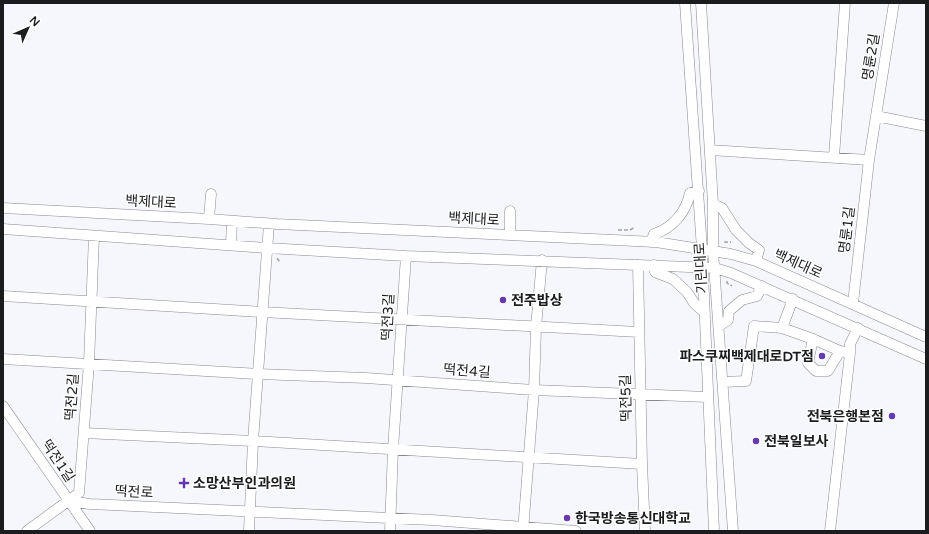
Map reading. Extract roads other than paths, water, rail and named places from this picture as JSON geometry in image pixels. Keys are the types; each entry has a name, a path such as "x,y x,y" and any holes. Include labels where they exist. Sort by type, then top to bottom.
{"street":[{"name":"기린대로","path":"685,3 699,192 714,531"},
{"name":"기린대로","path":"702,3 713,204 713,251 720,326 733,531"},
{"name":"명륜2길","path":"834,157 838,81 845,3"},
{"name":"명륜2길","path":"876,116 894,3"},
{"path":"876,116 926,126"},
{"name":"명륜1길","path":"852,303 869,160 876,116"},
{"path":"710,150 869,160"},
{"path":"651,242 654,234 662,232 682,215 690,193 699,192"},
{"path":"209,219 211,194"},
{"path":"713,204 722,208 736,230 749,243 759,250 756,261"},
{"name":"백제대로","path":"3,208 209,219 269,224 651,242 702,249 756,261 926,337"},
{"path":"510,211 510,235"},
{"path":"231,245 232,221"},
{"path":"249,531 253,441 269,224"},
{"path":"3,229 267,248 406,256 542,260 715,268 731,273 793,299 926,358"},
{"name":"떡전2길","path":"68,501 79,493 89,363 94,236"},
{"name":"떡전3길","path":"390,531 393,449 406,256"},
{"path":"523,529 534,390 536,327 542,260"},
{"name":"떡전5길","path":"638,264 640,395 645,531"},
{"path":"654,265 655,272 673,279 687,292 694,304 705,313"},
{"path":"720,326 728,320 729,311 742,300 757,296 762,286"},
{"path":"3,296 402,320 639,332"},
{"path":"782,328 793,299"},
{"path":"723,382 746,381 754,326 782,328 813,339 840,351 850,353"},
{"path":"830,531 850,344 858,328"},
{"path":"813,339 808,363 816,371 828,371 840,351"},
{"name":"떡전2길","path":"3,359 89,363"},
{"path":"89,363 258,374 398,380"},
{"name":"떡전4길","path":"398,380 534,390 708,397"},
{"name":"떡전1길","path":"3,406 90,531"},
{"name":"떡전2길","path":"84,433 253,441"},
{"path":"253,441 642,464"},
{"path":"27,531 68,501"},
{"name":"떡전로","path":"68,501 90,504 390,519"},
{"path":"390,519 432,520 523,529 576,531"}],"place":[{"name":"전주밥상","path":"503,300"},
{"name":"파스쿠찌백제대로DT점","path":"822,356"},
{"name":"전북은행본점","path":"892,416"},
{"name":"전북일보사","path":"756,441"},
{"name":"소망산부인과의원","path":"184,483"},
{"name":"한국방송통신대학교","path":"567,518"}]}
